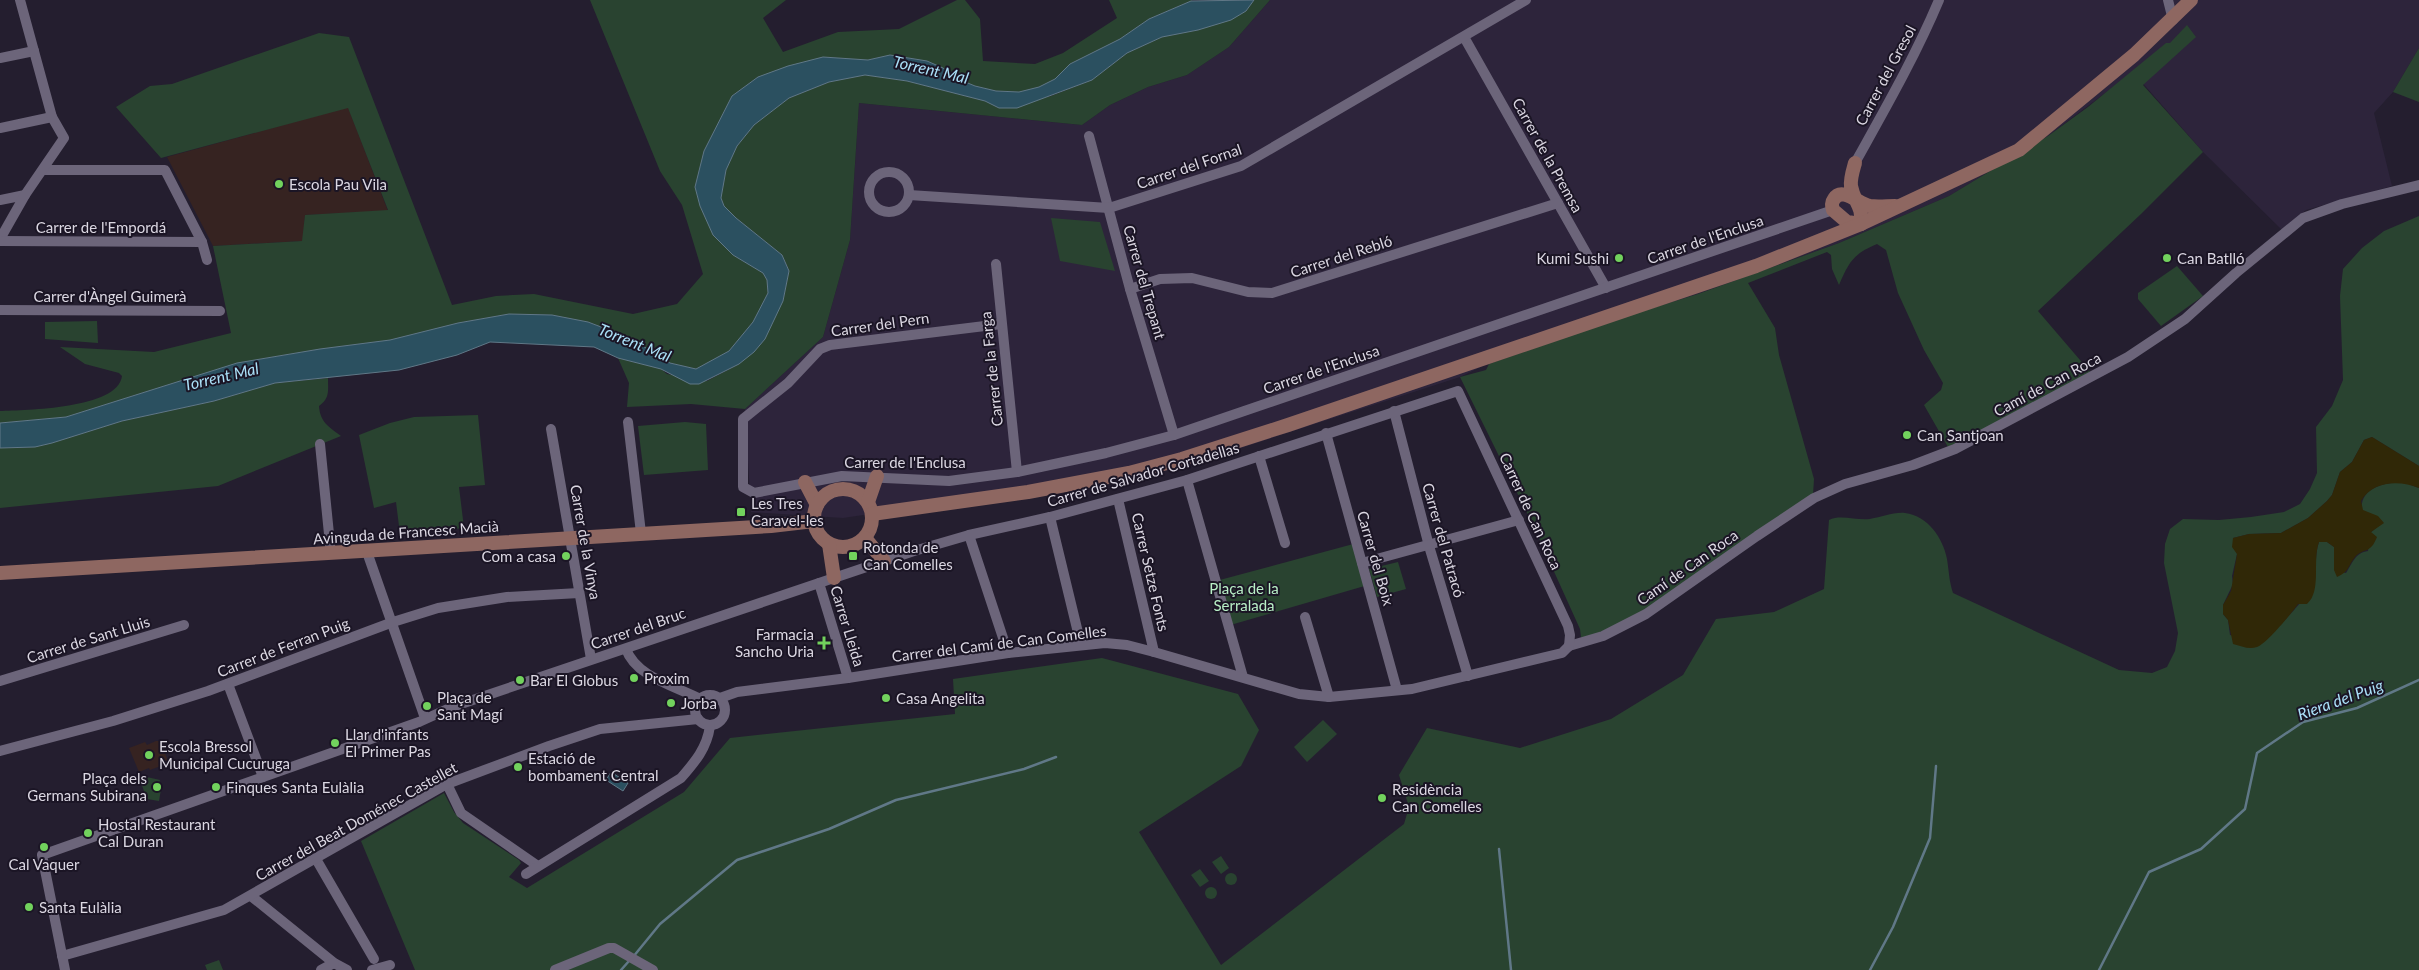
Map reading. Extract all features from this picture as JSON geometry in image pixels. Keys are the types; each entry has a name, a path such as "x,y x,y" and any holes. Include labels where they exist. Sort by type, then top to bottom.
{"street":[{"path":"0,240 64,138 52,117 20,0"},
{"name":"Carrer del Fornal","path":"910,195 1109,208 1241,166 1526,0"},
{"name":"Carrer del Gresol","path":"1855,163 1895,92 1924,35 1938,0"},
{"path":"2168,0 2172,20"},
{"path":"870,508 1028,492 1129,473 1182,459 1326,413 1728,275 1861,224 2019,150 2127,62 2191,0"},
{"name":"Carrer de la Premsa","path":"1464,37 1606,288"},
{"path":"0,58 34,51"},
{"path":"0,128 52,117"},
{"name":"Carrer del Trepant","path":"1089,136 1130,289 1174,435"},
{"path":"1818,240 1832,223 1832,201 1844,176 1855,163"},
{"path":"1855,163 1851,183 1856,200 1862,209 1861,224"},
{"path":"43,170 165,170 202,242 208,260"},
{"path":"885,172 895,172 906,181 910,195 906,204 898,210 884,211 873,203 869,189 876,176 885,172"},
{"name":"Camí de Can Roca","path":"1569,646 1603,636 1646,614 1814,498 1845,484 1913,465 1955,450 2128,357 2185,319 2236,273 2303,218 2342,204 2419,185"},
{"path":"1836,196 1845,194 1869,206 1901,205"},
{"path":"0,200 26,196"},
{"name":"Carrer del Rebló","path":"1130,289 1160,279 1192,278 1248,292 1272,294 1558,203"},
{"path":"1833,210 1847,222 1861,224"},
{"name":"Carrer de l'Enclusa","path":"804,482 842,476 877,476 949,481 1016,472 1106,453 1174,435 1833,210"},
{"name":"Carrer de l'Empordá","path":"0,240 202,242"},
{"name":"Carrer de la Farga","path":"996,264 1016,472"},
{"name":"Carrer d'Àngel Guimerà","path":"0,310 220,312"},
{"name":"Carrer del Pern","path":"804,482 754,493 743,488 743,419 788,383 820,349 830,345 1002,324"},
{"name":"Carrer de Can Roca","path":"1458,391 1568,626 1570,635 1569,646"},
{"name":"Carrer de Salvador Cortadellas","path":"834,578 969,535 1050,517 1187,480 1458,391"},
{"name":"Carrer del Patracó","path":"1394,411 1429,546 1468,676"},
{"path":"628,422 641,533"},
{"name":"Carrer de la Vinya","path":"551,429 591,660"},
{"name":"Carrer del Boix","path":"1326,433 1398,690"},
{"path":"320,444 331,554"},
{"path":"1259,456 1285,543"},
{"path":"870,508 854,490 837,489 829,492 817,505 814,521 822,538 829,544 844,548 852,546 864,538 872,523 870,508 877,476"},
{"path":"1187,480 1243,677"},
{"path":"804,482 817,505"},
{"name":"Carrer Setze Fonts","path":"1118,499 1154,652"},
{"path":"1050,517 1081,645"},
{"path":"1362,563 1519,520"},
{"name":"Avinguda de Francesc Macià","path":"0,573 367,552 570,537 771,526 814,521"},
{"path":"969,535 1008,654"},
{"path":"864,538 884,561"},
{"path":"829,544 834,578"},
{"path":"65,970 42,855 425,718 367,552"},
{"name":"Carrer del Bruc","path":"425,718 452,707 834,578"},
{"name":"Carrer Lleida","path":"819,583 848,678"},
{"name":"Carrer de Ferran Puig","path":"0,751 113,721 228,684 393,622 438,608 508,597 579,592"},
{"path":"1305,618 1329,697"},
{"name":"Carrer de Sant Lluis","path":"0,681 184,625"},
{"name":"Carrer del Camí de Can Comelles","path":"720,698 737,692 848,678 1008,654 1081,645 1116,643 1154,652 1299,694 1329,697 1398,690 1468,676 1562,653 1569,646"},
{"path":"626,649 629,658 639,669 700,699"},
{"path":"228,684 263,777"},
{"path":"710,695 720,698 725,706 725,716 719,723 710,726 703,724 698,719 695,709 700,699 710,695"},
{"name":"Carrer del Beat Doménec Castellet","path":"62,956 224,910 448,784 549,746 600,729 698,719"},
{"path":"526,874 681,778 698,758 708,740 710,726"},
{"path":"448,784 461,812 538,866"},
{"path":"316,859 374,959"},
{"path":"251,896 334,963 347,970"},
{"path":"555,970 609,948 626,954 653,970"},
{"path":"321,970 334,963"},
{"path":"372,970 390,965"}],"shaded area":[{"path":"1270,0 2419,0 2419,48 2393,92 2374,113 2392,186 2306,210 2282,230 2203,152 2133,72 2048,136 1949,196 1839,243 1698,294 1489,363 1460,377 1179,468 843,518 751,512 745,409 823,337 850,240 859,103 1082,125 1110,105 1148,87 1187,75 1229,47"},
{"name":"Escola Pau Vila","path":"348,107 388,211 305,215 303,241 213,246 167,157"},
{"name":"Escola Bressol Municipal Cucuruga","path":"160,741 169,763 139,772 129,748 145,742 147,745"}],"green space":[{"path":"590,0 786,0 763,18 783,52 838,32 899,29 957,0 965,0 980,19 983,61 1035,64 1063,53 1117,18 1109,0 1193,0 1149,19 1120,39 1070,64 1055,79 1039,87 1019,92 996,91 975,86 958,79 943,68 927,61 890,55 868,60 823,57 758,77 732,96 704,151 695,187 713,235 733,255 763,273 767,280 768,293 753,322 729,351 696,369 670,363 630,338 588,322 552,315 509,314 458,323 390,340 320,349 237,363 66,417 0,423 0,411 69,406 105,395 117,387 122,376 119,373 85,364 60,347 154,352 231,333 213,246 302,241 305,215 388,210 348,108 161,158 116,107 150,86 172,84 319,33 349,37 452,305 496,296 534,294 633,314 677,304 703,274 682,205 660,171"},
{"path":"1254,0 1270,0 1229,47 1187,75 1148,87 1110,105 1082,125 859,103 850,240 823,337 745,409 691,404 627,407 629,383 618,358 661,369 667,374 707,381 739,364 783,301 789,270 782,255 736,218 724,206 721,198 726,170 737,146 754,125 789,98 829,82 865,75 907,81 985,101 999,108 1051,96 1092,80 1127,53 1162,37 1198,30 1246,11"},
{"path":"2187,25 2196,37 2143,85 2203,152 2141,214 2038,311 2092,374 1948,447 1924,405 1941,390 1943,383 1924,350 1898,293 1886,250 1877,244 1862,251 1849,265 1839,285 1832,269 1831,255 1827,252 1748,283 1775,328 1779,355 1814,479 1813,495 1642,613 1586,639 1581,637 1580,629 1537,534 1541,531 1537,523 1533,525 1460,377 1486,370 1489,364 1617,319 1698,294 1839,243 1949,196 2048,136 2088,107 2166,43 2170,43"},
{"path":"2419,48 2419,102 2393,92"},
{"path":"2419,216 2419,466 2372,437 2364,440 2352,462 2340,472 2332,495 2308,518 2281,533 2249,534 2233,538 2237,554 2232,576 2233,584 2223,605 2223,614 2228,620 2230,635 2264,641 2276,630 2313,586 2319,542 2327,542 2334,547 2334,570 2346,573 2357,556 2368,551 2370,533 2383,522 2362,510 2362,502 2369,491 2389,483 2406,483 2419,488 2419,970 415,970 361,841 444,793 454,812 463,823 519,860 521,863 509,877 527,888 684,792 730,738 955,714 953,679 1102,658 1238,694 1259,730 1241,766 1139,832 1221,965 1404,824 1409,807 1399,775 1427,728 1520,748 1611,719 1683,675 1716,619 1774,612 1824,589 1829,520 1834,518 1870,519 1905,513 1921,518 1933,529 1942,543 1953,593 2119,670 2152,673 2167,667 2175,651 2178,633 2164,563 2165,544 2170,529 2183,519 2219,520 2251,517 2284,512 2300,504 2310,489 2317,473 2316,427 2332,406 2343,380 2340,296 2343,269 2362,248 2384,231"},
{"path":"1051,218 1100,222 1115,271 1060,261"},
{"path":"2177,266 2203,296 2161,326 2138,299 2138,293"},
{"path":"97,321 98,343 45,339 45,322"},
{"path":"328,378 328,394 319,406 320,412 326,424 341,436 218,486 0,508 0,448 35,447 122,421 214,401 275,383"},
{"path":"478,415 485,485 459,487 464,528 400,534 396,502 374,508 359,435 390,423 414,417"},
{"path":"685,422 706,424 708,470 644,475 638,426"},
{"name":"Plaça de la Serralada","path":"1357,543 1368,585 1227,626 1216,581"},
{"path":"1398,562 1406,589 1377,597 1369,569"},
{"path":"1323,720 1337,734 1307,762 1294,747"},
{"path":"138,775 160,780 158,788 161,789 159,801 147,799"},
{"path":"1221,856 1229,868 1221,874 1212,862"},
{"path":"1200,869 1209,881 1200,887 1191,875"},
{"path":"1229,873 1233,873 1237,879 1233,885 1229,885 1225,881 1225,877"},
{"path":"1211,887 1217,893 1211,899 1205,893"},
{"path":"219,960 223,970 207,970 205,965"}],"sand":[{"path":"2372,437 2419,466 2419,488 2395,483 2379,486 2366,494 2361,501 2363,510 2378,516 2384,523 2371,532 2377,537 2372,546 2358,554 2346,571 2337,577 2334,570 2334,547 2327,542 2319,542 2316,558 2316,584 2312,598 2307,604 2298,604 2285,621 2261,645 2248,648 2233,644 2228,620 2223,614 2223,605 2231,591 2237,554 2232,547 2233,538 2249,534 2281,533 2308,518 2332,495 2340,472 2352,462 2364,440"}],"water":[{"name":"Torrent Mal","path":"1254,0 1246,11 1231,20 1198,30 1162,37 1127,53 1092,80 1017,108 999,108 985,101 907,81 865,75 829,82 789,98 754,125 737,146 726,170 721,198 724,206 736,218 782,255 789,271 783,301 765,339 754,352 739,364 699,384 690,384 661,369 618,358 594,347 490,342 457,355 399,370 275,383 214,401 122,421 52,443 35,447 0,448 0,423 66,417 237,363 320,349 390,340 458,323 509,314 552,315 588,322 630,338 670,363 696,369 729,351 753,322 768,293 767,280 763,273 733,255 713,235 700,206 695,187 704,151 732,96 758,77 788,66 823,57 868,60 890,55 927,61 943,68 958,79 975,86 996,91 1019,92 1039,87 1055,79 1070,64 1120,39 1149,19 1191,1"},
{"path":"611,772 628,783 623,791 606,780"}],"waterway":[{"name":"Riera del Puig","path":"2099,970 2149,872 2201,849 2245,809 2257,753 2303,722 2357,708 2419,680"},
{"path":"633,957 660,924 737,860 829,829 896,800 1024,769 1056,757"},
{"path":"1870,970 1893,927 1930,838 1936,766"},
{"path":"1499,849 1511,970"},
{"path":"621,970 629,961"}],"place":[{"name":"Escola Pau Vila","path":"279,184"},
{"name":"Kumi Sushi","path":"1619,258"},
{"name":"Can Batlló","path":"2167,258"},
{"name":"Can Santjoan","path":"1907,435"},
{"name":"Les Tres Caravel-les","path":"741,512"},
{"name":"Com a casa","path":"566,556"},
{"name":"Rotonda de Can Comelles","path":"853,556"},
{"name":"Farmacia Sancho Uria","path":"824,643"},
{"name":"Proxim","path":"634,678"},
{"name":"Bar El Globus","path":"520,680"},
{"name":"Casa Angelita","path":"886,698"},
{"name":"Jorba","path":"671,703"},
{"name":"Plaça de Sant Magí","path":"427,706"},
{"name":"Llar d'infants El Primer Pas","path":"335,743"},
{"name":"Escola Bressol Municipal Cucuruga","path":"149,755"},
{"name":"Estació de bombament Central","path":"518,767"},
{"name":"Plaça dels Germans Subirana","path":"157,787"},
{"name":"Finques Santa Eulàlia","path":"216,787"},
{"name":"Residència Can Comelles","path":"1382,798"},
{"name":"Hostal Restaurant Cal Duran","path":"88,833"},
{"name":"Cal Vaquer","path":"44,847"},
{"name":"Santa Eulàlia","path":"29,907"}]}
